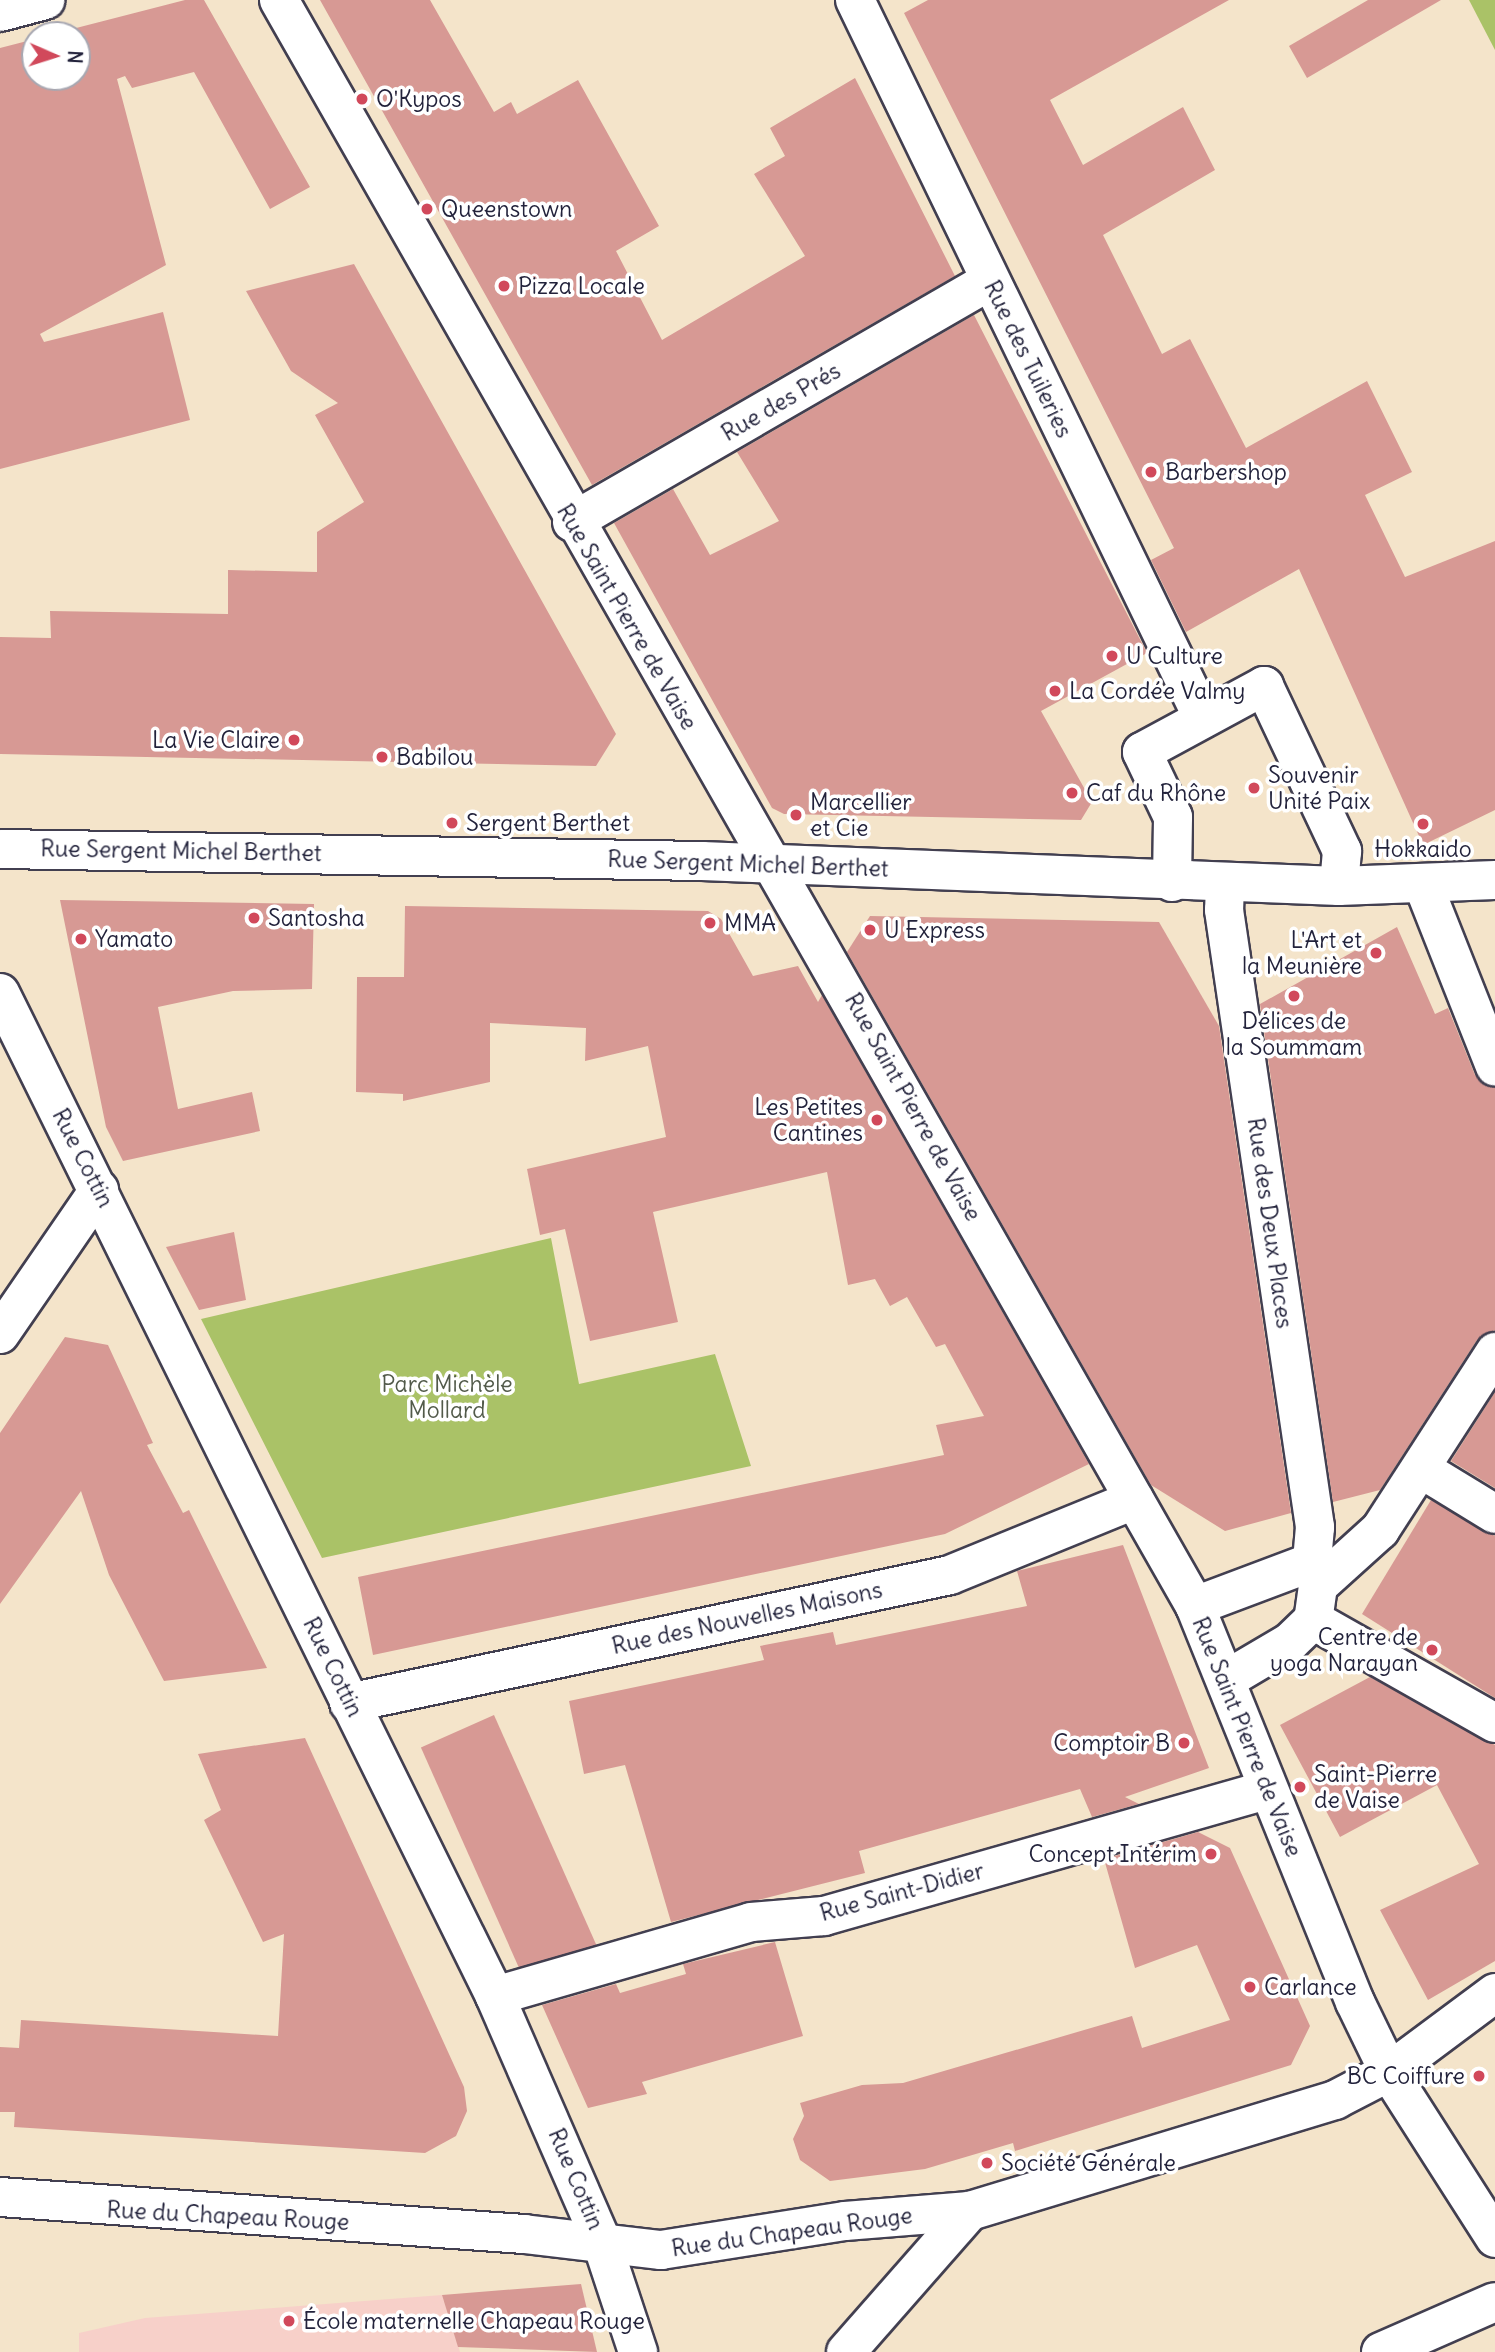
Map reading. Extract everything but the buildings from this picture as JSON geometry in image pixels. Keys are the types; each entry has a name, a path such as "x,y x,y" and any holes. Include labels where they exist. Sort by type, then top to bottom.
{"street":[{"path":"0,12 45,0"},
{"name":"Rue Saint Pierre de Vaise","path":"279,0 572,522 772,863 1195,1606 1229,1678 1267,1790 1390,2072 1495,2238"},
{"name":"Rue des Tuileries","path":"855,0 1203,718"},
{"name":"Rue des Prés","path":"572,522 990,281"},
{"path":"1172,883 1173,817 1142,752 1264,686 1342,850 1339,886"},
{"name":"Rue Sergent Michel Berthet","path":"0,849 772,863 1172,883 1424,887 1495,880"},
{"name":"Rue des Deux Places","path":"1225,884 1225,920 1315,1527 1314,1589"},
{"path":"1424,887 1495,1066"},
{"name":"Rue Cottin","path":"0,993 495,1996 601,2240 638,2352"},
{"path":"0,1334 99,1190"},
{"path":"1229,1678 1290,1642 1314,1589 1380,1530 1423,1470 1495,1352"},
{"path":"1423,1470 1495,1514"},
{"name":"Rue des Nouvelles Maisons","path":"349,1703 950,1575 1134,1500"},
{"path":"1195,1606 1314,1589 1495,1723"},
{"name":"Rue Saint-Didier","path":"495,1996 751,1922 824,1916 1267,1790"},
{"name":"Rue du Chapeau Rouge","path":"0,2197 601,2240 661,2250 845,2221 970,2211 1335,2099 1390,2072 1495,1993"},
{"path":"846,2352 970,2211"},
{"path":"1381,2352 1495,2302"}],"shaded area":[{"name":"École maternelle Chapeau Rouge","path":"442,2295 460,2352 79,2352 79,2333 145,2318"}],"green space":[{"path":"1469,0 1495,0 1495,50"},
{"name":"Parc Michèle Mollard","path":"551,1238 579,1384 715,1354 751,1466 322,1558 201,1319"}],"place":[{"name":"O'Kypos","path":"362,99"},
{"name":"Queenstown","path":"427,209"},
{"name":"Pizza Locale","path":"504,286"},
{"name":"Barbershop","path":"1151,472"},
{"name":"U Culture","path":"1112,656"},
{"name":"La Cordée Valmy","path":"1055,691"},
{"name":"La Vie Claire","path":"294,740"},
{"name":"Babilou","path":"382,757"},
{"name":"Souvenir Unité Paix","path":"1254,788"},
{"name":"Caf du Rhône","path":"1072,793"},
{"name":"Marcellier et Cie","path":"796,815"},
{"name":"Sergent Berthet","path":"452,823"},
{"name":"Hokkaido","path":"1423,824"},
{"name":"Santosha","path":"254,918"},
{"name":"MMA","path":"710,923"},
{"name":"U Express","path":"870,930"},
{"name":"Yamato","path":"81,939"},
{"name":"L'Art et la Meunière","path":"1376,953"},
{"name":"Délices de la Soummam","path":"1294,996"},
{"name":"Les Petites Cantines","path":"877,1120"},
{"name":"Centre de yoga Narayan","path":"1432,1650"},
{"name":"Comptoir B","path":"1184,1743"},
{"name":"Saint-Pierre de Vaise","path":"1300,1787"},
{"name":"Concept Intérim","path":"1211,1854"},
{"name":"Carlance","path":"1250,1987"},
{"name":"BC Coiffure","path":"1479,2076"},
{"name":"Société Générale","path":"987,2163"},
{"name":"École maternelle Chapeau Rouge","path":"289,2321"}]}
